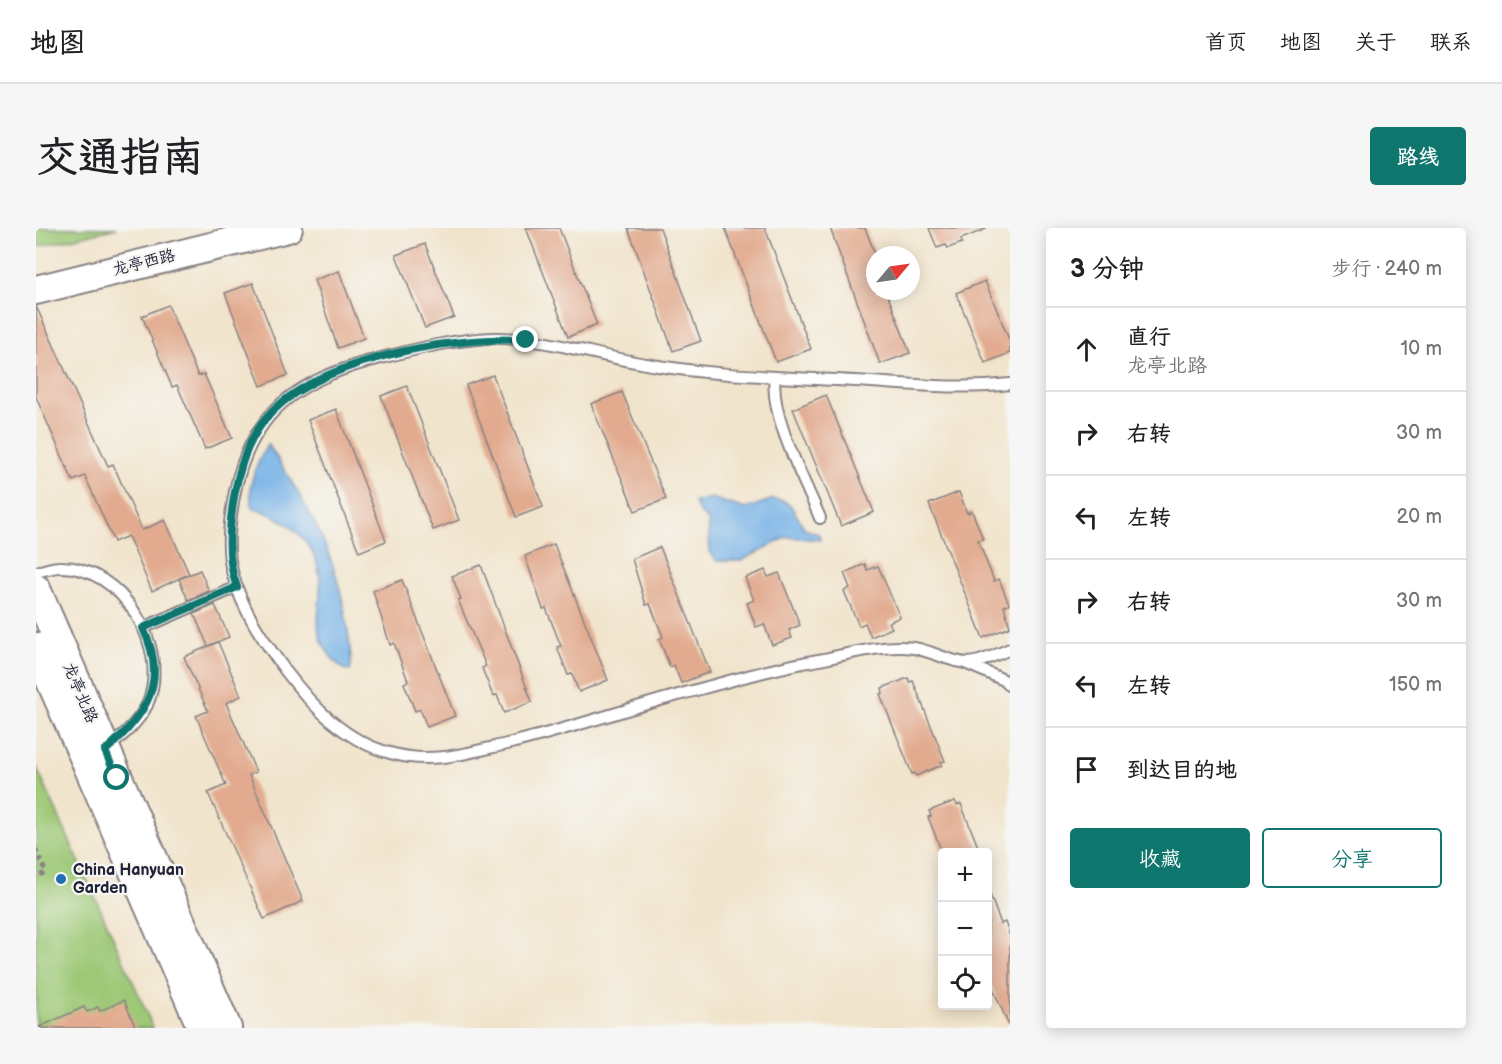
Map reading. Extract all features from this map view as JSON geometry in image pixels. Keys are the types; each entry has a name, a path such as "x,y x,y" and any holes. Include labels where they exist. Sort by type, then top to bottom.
{"main road":[{"name":"龙亭西路","path":"36,290 288,228"},
{"name":"龙亭北路","path":"36,589 227,1028"},
{"name":"龙亭北路","path":"36,647 202,1028"}],"lane":[{"path":"1010,384 958,387 775,376 648,365 526,340 492,338 409,352 338,370 305,387 279,405 264,421 249,444 238,475 229,538 232,572 256,628 310,703 356,739 390,753 425,759 452,758 571,729 682,694 820,659 891,648 912,648 964,663 1010,686"},
{"path":"775,376 773,389 777,414 820,518"},
{"path":"36,572 59,567 91,575 123,598 143,628 154,664 154,679 147,705 132,727 105,751"},
{"path":"143,628 237,587"},
{"path":"964,663 981,661 1010,649"}],"path":[{"path":"36,849 46,872 36,877"}],"green space":[{"path":"36,228 117,228 36,247"},
{"name":"China Hanyuan Garden","path":"36,766 138,993 153,1028 36,1028"}],"water":[{"path":"268,444 298,492 331,559 345,611 351,656 350,671 342,668 336,662 321,640 318,624 319,572 309,546 291,527 253,508 251,483 256,467"},
{"path":"711,498 746,509 773,499 784,501 791,506 805,529 819,534 820,540 787,537 741,561 717,561 710,552 708,520 699,512 694,502"}],"building":[{"path":"526,228 559,228 597,325 568,337"},
{"path":"628,228 660,228 701,341 673,351"},
{"path":"725,228 765,228 811,349 776,362"},
{"path":"830,228 865,228 872,246 866,246 866,300 889,300 910,353 880,364"},
{"path":"929,228 986,229 961,239 962,243 948,248 946,245 937,248"},
{"path":"425,244 454,317 425,328 396,255"},
{"path":"339,271 364,338 338,348 314,280"},
{"path":"985,281 1010,342 1010,353 985,363 956,293"},
{"path":"253,283 288,375 261,386 225,293"},
{"path":"168,305 198,376 204,374 232,438 205,449 177,385 172,387 142,316"},
{"path":"36,306 108,466 113,464 142,530 165,520 189,574 152,591 128,536 114,542 85,476 73,481 36,397"},
{"path":"493,375 543,507 516,517 466,385"},
{"path":"407,386 459,520 433,530 381,396"},
{"path":"622,392 666,499 635,511 591,404"},
{"path":"826,395 874,512 841,526 793,409"},
{"path":"336,409 386,541 359,552 308,420"},
{"path":"959,492 967,513 972,511 983,539 978,540 994,581 999,579 1009,604 1004,606 1010,627 983,638 929,504"},
{"path":"554,544 608,680 579,692 572,674 568,675 557,647 561,646 546,608 543,609 525,556"},
{"path":"660,547 710,672 681,683 674,665 670,667 659,639 663,637 650,604 646,605 632,559"},
{"path":"865,564 867,570 878,566 900,617 889,622 892,628 871,637 865,623 859,626 844,591 850,588 844,573"},
{"path":"481,565 532,702 504,713 497,695 493,696 482,668 486,666 458,600 461,599 452,576"},
{"path":"200,570 209,591 188,600 179,579"},
{"path":"765,570 768,577 779,573 800,625 789,630 792,638 772,645 764,624 756,627 747,603 754,600 745,578"},
{"path":"402,580 455,716 427,727 420,709 415,711 404,683 408,681 394,643 390,645 373,591"},
{"path":"215,605 229,637 208,646 194,614"},
{"path":"218,642 241,696 226,703 256,772 249,775 303,901 264,919 208,793 226,785 196,716 208,711 184,657"},
{"path":"908,678 910,682 913,681 945,761 941,762 942,765 916,776 915,773 912,774 880,694 883,693 882,688"},
{"path":"955,801 957,805 961,804 978,848 940,848 928,817 931,816 929,811"},
{"path":"992,900 1001,924 1005,922 1010,936 1010,1028 992,987"},
{"path":"124,1000 136,1028 37,1028 84,1007 87,1012 98,1007 100,1011"}],"place":[{"name":"China Hanyuan Garden","path":"61,879"}],"route":[{"path":"117,778 105,751 132,727 147,705 154,679 154,664 143,628 237,587 232,572 229,538 232,510 238,475 249,444 264,421 279,405 305,387 338,370 387,356 453,343 492,338 526,340"}]}
